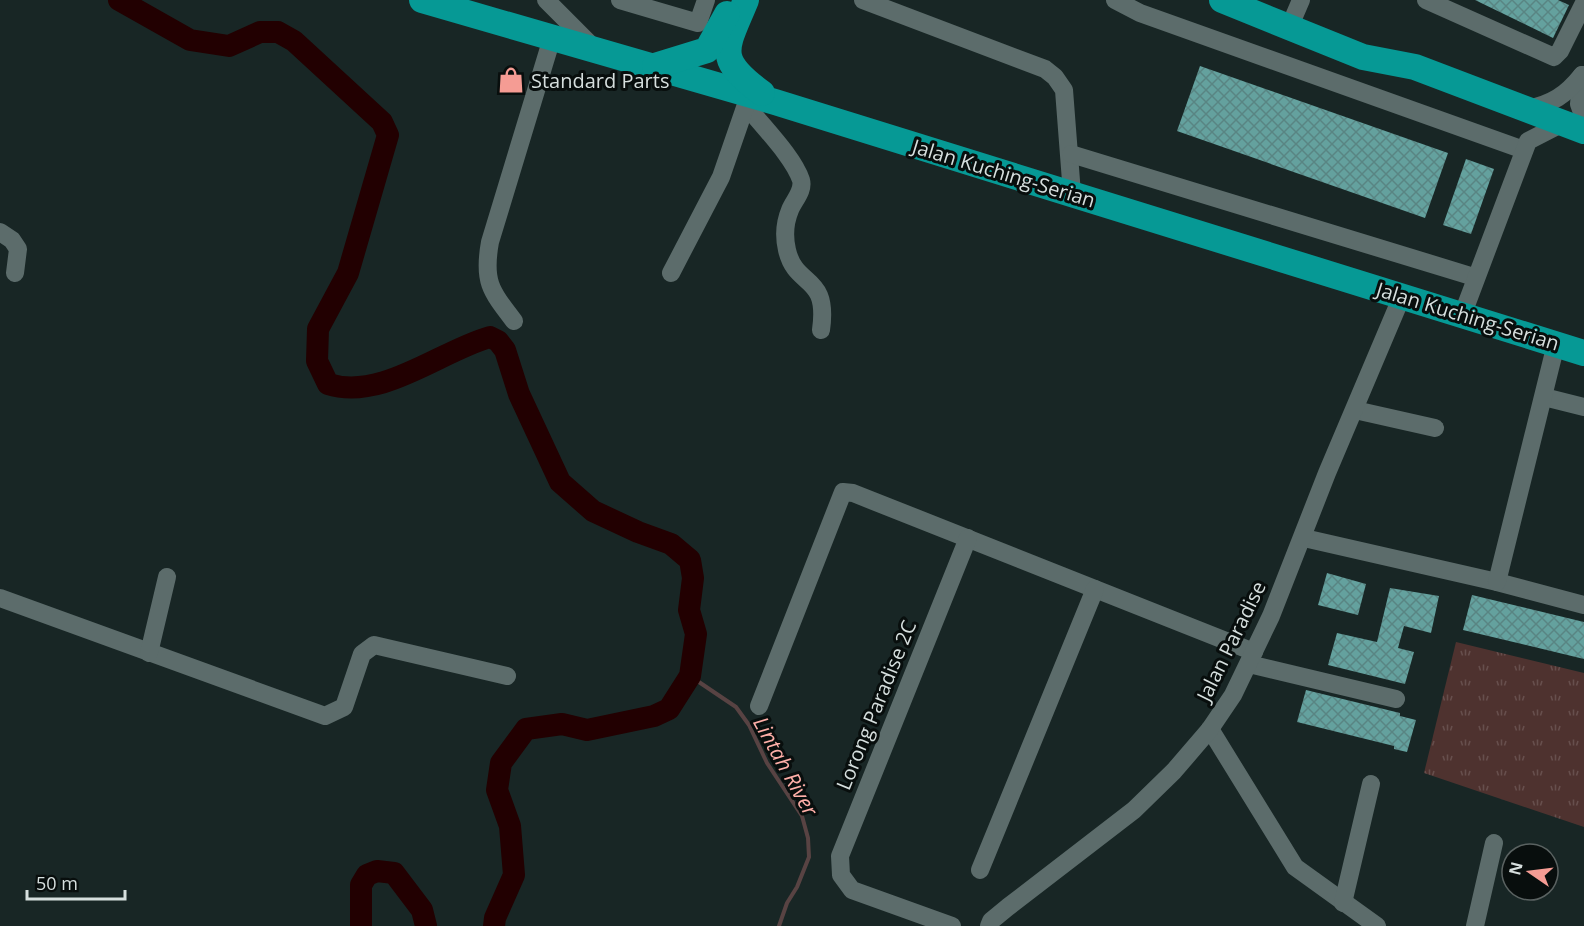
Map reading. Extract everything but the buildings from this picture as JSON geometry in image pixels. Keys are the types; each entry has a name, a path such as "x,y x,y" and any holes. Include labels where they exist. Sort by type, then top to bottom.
{"highway":[{"name":"Jalan Kuching-Serian","path":"422,0 655,66 747,100 775,102 1584,352"},
{"path":"655,66 707,50 709,26 732,0"},
{"path":"746,0 730,39 730,64 739,76 775,102"},
{"path":"1222,0 1363,57 1415,67 1526,109 1577,124"}],"street":[{"path":"546,0 597,51"},
{"path":"620,0 709,26 706,0"},
{"path":"863,0 1045,69 1055,77 1064,90 1071,154 1072,194"},
{"path":"1115,0 1140,14 1524,150"},
{"path":"1289,28 1301,0"},
{"path":"1426,0 1554,57 1560,51 1584,1"},
{"path":"514,321 491,292 485,268 490,242 552,38"},
{"path":"1526,109 1551,104 1570,90 1583,73"},
{"path":"1462,316 1474,277 1524,150 1531,137 1577,124 1583,73"},
{"path":"671,273 721,177 747,100"},
{"path":"747,100 801,180 801,188 786,224 786,250 795,267 820,293 824,310 821,330"},
{"path":"1071,154 1474,277"},
{"path":"0,232 12,240 18,249 15,273"},
{"name":"Jalan Paradise","path":"989,926 991,921 1008,907 1134,810 1210,729 1233,694 1252,658 1304,538 1327,472 1356,410 1402,296"},
{"path":"1497,582 1556,344"},
{"path":"1544,397 1584,407"},
{"path":"1356,410 1436,428"},
{"path":"759,706 843,492 853,493 1095,589 1252,658 1396,699"},
{"name":"Lorong Paradise 2C","path":"952,926 852,890 841,875 840,856 968,538"},
{"path":"1304,538 1497,582 1584,605"},
{"path":"148,653 166,577"},
{"path":"980,870 1095,589"},
{"path":"0,598 325,716 344,707 362,654 374,645 507,676"},
{"path":"1210,729 1295,867 1377,926"},
{"path":"1343,903 1371,784"},
{"path":"1474,926 1494,843"}],"green space":[{"path":"1456,642 1584,673 1584,827 1424,773"}],"waterway":[{"path":"119,0 190,40 229,46 260,32 278,32 294,41 382,122 388,135 348,273 318,329 317,361 328,384 348,387 369,386 390,380 490,337 498,341 505,350 519,394 560,482 593,511 638,532 671,544 690,560 693,578 689,610 696,634 690,676 669,709 654,716 587,730 562,724 526,729 501,763 497,790 510,826 514,875 495,918 494,926"},
{"name":"Lintah River","path":"690,676 736,707 749,725 767,763 802,816 808,838 809,857 797,887 787,903 779,926"},
{"path":"361,926 361,885 367,875 377,871 394,873 422,910 426,926"}],"place":[{"name":"Standard Parts","path":"511,80"}]}
